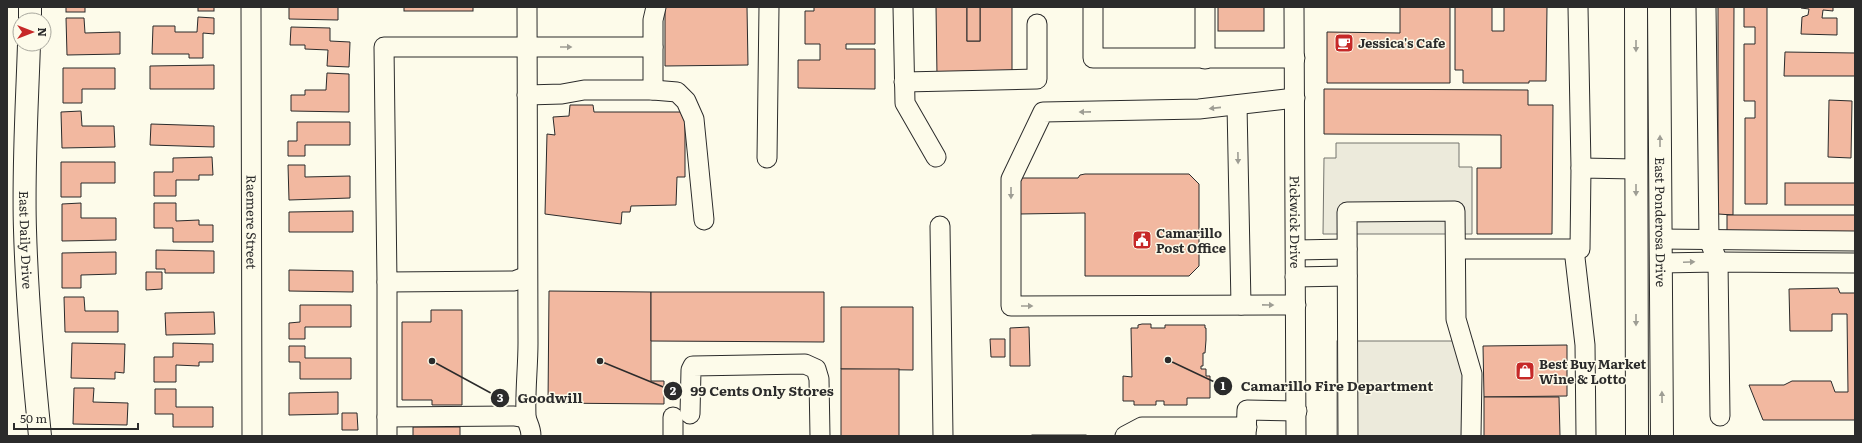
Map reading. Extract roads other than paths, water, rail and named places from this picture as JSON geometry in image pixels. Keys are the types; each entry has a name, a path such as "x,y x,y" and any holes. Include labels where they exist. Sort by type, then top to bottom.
{"main road":[{"name":"East Ponderosa Drive","path":"1636,7 1636,436"},
{"name":"East Ponderosa Drive","path":"1660,7 1662,436"},
{"name":"East Daily Drive","path":"29,52 24,177 25,229 29,310 40,436"}],"street":[{"name":"Raemere Street","path":"251,7 252,436"},
{"path":"527,7 528,343 526,418 530,424 531,436"},
{"path":"653,90 653,20 656,7"},
{"path":"767,158 769,7"},
{"path":"903,7 905,103 936,156"},
{"path":"1093,7 1093,58 1295,58"},
{"path":"1205,7 1205,59"},
{"name":"Pickwick Drive","path":"1294,7 1296,436"},
{"path":"1456,249 1580,249 1581,168 1578,7"},
{"path":"1706,7 1709,240 1718,262 1720,416"},
{"path":"904,82 1036,79 1037,24"},
{"path":"387,436 388,282 384,47 653,47"},
{"path":"527,94 562,94 584,90 653,90 677,92 686,101 694,118 704,220"},
{"path":"1295,98 1198,109 1043,112 1011,179 1011,306 1296,306"},
{"path":"1237,105 1241,305"},
{"path":"1581,168 1636,169"},
{"path":"1348,436 1347,212 1455,211 1456,318 1472,374 1472,436"},
{"path":"940,226 943,436"},
{"path":"1660,239 1855,241"},
{"path":"1296,250 1347,249"},
{"path":"1574,249 1585,345 1586,436"},
{"path":"1660,263 1855,263"},
{"path":"388,282 514,281 527,276"},
{"path":"1296,277 1347,276"},
{"path":"673,436 681,416 690,370 693,366 805,364 816,369 819,376 820,436"},
{"path":"1126,436 1142,428 1247,431 1247,410 1297,411"},
{"path":"387,417 514,416 526,418"}],"place":[{"name":"Jessica's Cafe","path":"1344,43"},
{"name":"Camarillo Post Office","path":"1142,240"},
{"name":"Camarillo Fire Department","path":"1168,360"},
{"name":"Goodwill","path":"432,361"},
{"name":"99 Cents Only Stores","path":"600,361"},
{"name":"Best Buy Market Wine & Lotto","path":"1525,371"}]}
